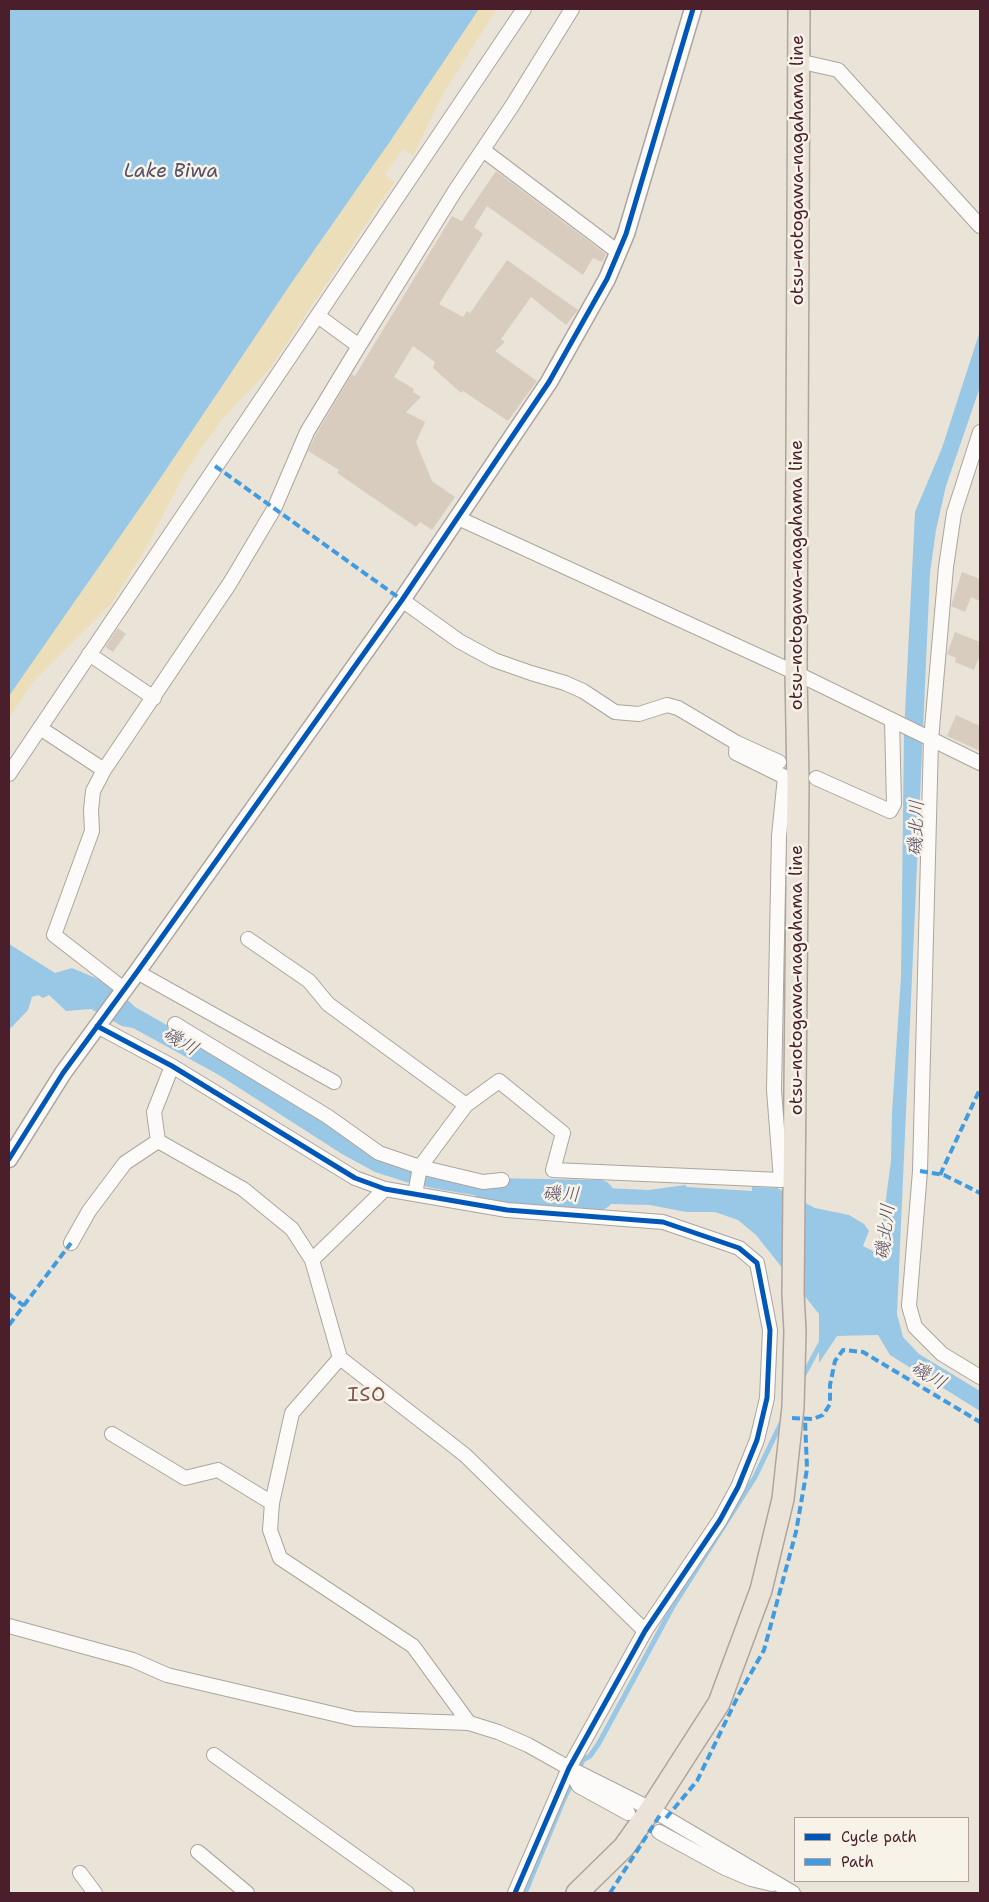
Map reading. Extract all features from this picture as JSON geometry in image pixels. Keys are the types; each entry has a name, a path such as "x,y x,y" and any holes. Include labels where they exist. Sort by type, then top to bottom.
{"main road":[{"name":"otsu-notogawa-nagahama line","path":"578,1893 624,1847 652,1810 719,1703 761,1590 783,1499 793,1407 795,1331 793,1294 800,779 796,673 798,9"}],"street":[{"path":"9,774 524,9"},
{"path":"122,994 54,935 92,831 93,791 104,770 230,583 269,518 307,432 359,346 572,9"},
{"path":"9,1159 63,1073 122,994 402,600 550,382 586,318 626,234 693,9"},
{"path":"798,61 838,70 980,226"},
{"path":"483,150 618,252"},
{"path":"318,316 359,346"},
{"path":"980,432 954,513 946,567 927,738 920,1170 909,1306 915,1327 942,1354 980,1377"},
{"path":"458,518 796,673 980,763"},
{"path":"402,600 459,641 494,660 565,683 583,691 615,712 639,714 667,705 678,708 737,743 779,762"},
{"path":"89,654 154,698"},
{"path":"737,743 736,753 800,779 890,811 894,804 894,722"},
{"path":"40,728 104,770"},
{"path":"415,1191 419,1170 466,1105 499,1081 563,1133 553,1170 781,1180 774,1090 779,836 800,779"},
{"path":"248,939 309,981 328,1004 466,1105"},
{"path":"137,972 334,1082"},
{"path":"175,1024 327,1116 380,1152 419,1170 483,1182 502,1180"},
{"path":"97,1026 172,1066 355,1178 385,1189 415,1191 506,1210 663,1222 739,1248 757,1263 770,1330 767,1398 757,1440 738,1487 720,1520 645,1631 569,1768 515,1893"},
{"path":"158,1140 154,1112 172,1066"},
{"path":"71,1243 89,1211 125,1163 158,1140"},
{"path":"158,1140 243,1189 292,1229 312,1260 340,1358 465,1456 645,1631"},
{"path":"312,1260 385,1189"},
{"path":"770,1330 795,1331"},
{"path":"340,1358 292,1413 272,1503 270,1530 280,1558 413,1646 469,1723"},
{"path":"112,1434 185,1478 218,1470 272,1503"},
{"path":"9,1626 133,1660 167,1675 355,1719 469,1723 528,1744 569,1768 652,1810 788,1889"},
{"path":"214,1755 407,1893"},
{"path":"569,1768 578,1786 628,1813"},
{"path":"659,1832 725,1868 751,1879 788,1889"},
{"path":"198,1852 247,1893"},
{"path":"80,1873 95,1893"}],"sand":[{"path":"479,9 497,9 444,92 413,156 403,149 385,175 394,182 268,371 222,419 187,469 147,546 111,604 33,682 9,718 9,696 153,489"}],"water":[{"name":"Lake Biwa","path":"9,9 479,9 153,489 9,696"},
{"name":"磯北川","path":"980,331 980,387 946,486 936,530 930,573 897,1314 903,1337 919,1354 980,1391 980,1411 890,1355 878,1335 837,1336 819,1363 819,1314 756,1235 738,1220 715,1212 686,1212 650,1205 575,1203 575,1199 559,1198 560,1186 649,1190 685,1185 687,1187 752,1191 752,1187 777,1188 815,1208 849,1215 864,1224 869,1231 863,1246 875,1252 882,1228 891,1161 892,1112 901,977 904,733 915,512 942,448"},
{"path":"9,944 55,973 72,968 112,985 135,1007 209,1049 372,1154 491,1185 531,1186 530,1199 491,1198 437,1189 375,1172 342,1154 219,1075 133,1028 122,1026 91,1009 66,1011 49,995 43,998 38,995 32,997 28,1010 9,1030"}],"building":[{"path":"496,171 606,254 602,262 593,258 583,275 487,206 474,227 483,234 439,304 463,317 467,311 470,313 507,260 578,310 566,325 531,297 501,339 505,342 495,351 537,381 508,421 463,391 461,393 433,368 435,362 413,346 394,377 414,389 413,392 421,397 406,412 425,422 416,442 432,481 455,497 432,530 420,522 416,527 337,473 339,470 308,451 352,374 355,376 452,216 462,221"},
{"path":"962,572 980,579 980,601 971,597 965,612 951,606"},
{"path":"118,628 126,634 113,652 105,647"},
{"path":"955,632 980,642 980,655 974,670 955,662 956,658 947,654"},
{"path":"956,715 980,726 980,751 947,736"}],"waterway":[{"name":"磯川","path":"490,1193 599,1195"},
{"path":"801,1380 822,1341"},
{"path":"578,1771 583,1760 590,1756 599,1743 672,1608 755,1477 784,1417"},
{"path":"525,1893 573,1781"}],"marked path":[{"path":"215,466 402,600"},
{"path":"940,1175 980,1089"},
{"path":"920,1171 944,1175 980,1193"},
{"path":"9,1325 71,1243"},
{"path":"9,1294 24,1306"},
{"path":"792,1418 813,1419 823,1415 830,1404 830,1385 835,1361 843,1350 863,1352 980,1422"},
{"path":"666,1818 697,1781 738,1696 764,1650 796,1532 807,1469 805,1419"},
{"path":"610,1893 660,1815"}],"cycle path":[{"path":"9,1159 63,1073 402,600 549,382 607,279 626,234 693,9"},
{"path":"97,1026 172,1066 355,1178 385,1189 507,1210 663,1222 739,1248 757,1263 770,1330 767,1398 757,1440 738,1487 720,1520 645,1631 569,1768 515,1893"}],"district":[{"name":"ISO","path":"367,1396"}]}
